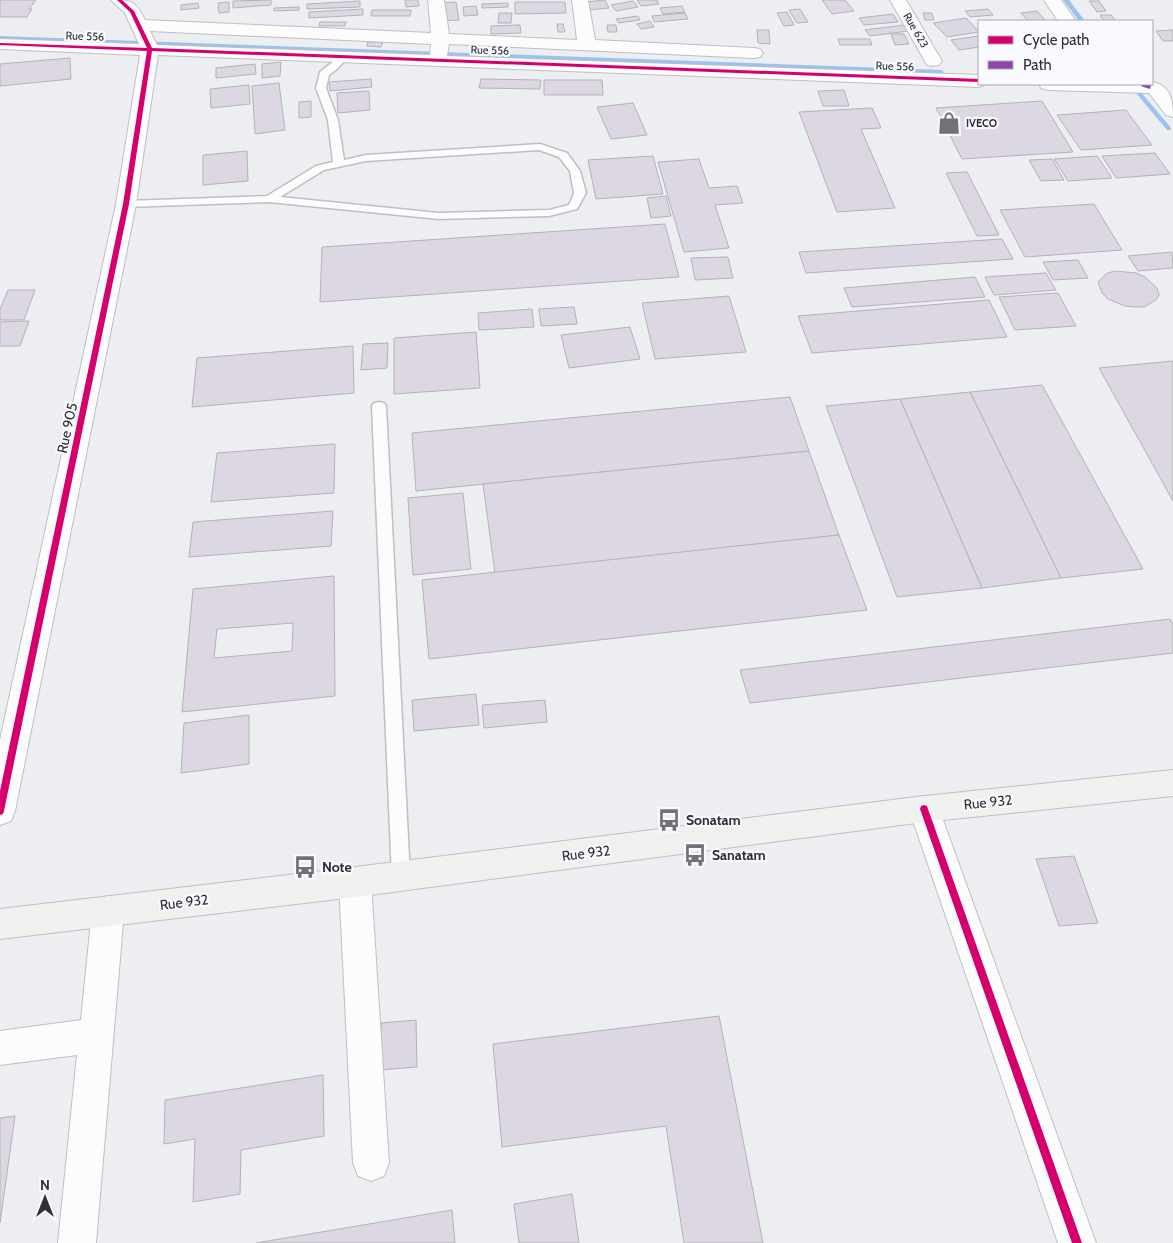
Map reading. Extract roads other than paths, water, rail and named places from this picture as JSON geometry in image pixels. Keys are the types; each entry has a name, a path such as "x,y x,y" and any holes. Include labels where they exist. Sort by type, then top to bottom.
{"main road":[{"name":"Rue 932","path":"0,924 401,877 924,809 1173,783"}],"street":[{"path":"119,0 132,11 145,39 439,51 587,45 775,54"},
{"path":"436,0 439,51"},
{"path":"580,0 587,45"},
{"name":"Rue 623","path":"898,0 948,61 971,81"},
{"path":"1052,0 1066,20"},
{"name":"Rue 556","path":"0,44 145,39 344,56 439,51 971,81"},
{"name":"Rue 905","path":"0,811 126,204 145,39"},
{"path":"914,60 948,61"},
{"path":"1074,85 1154,88 1173,111"},
{"path":"924,809 1077,1243"},
{"path":"355,882 371,1163"},
{"path":"77,1243 108,911"},
{"path":"0,1048 96,1035"}],"lane":[{"path":"339,164 333,120 321,88 324,74 344,56"},
{"path":"126,204 269,199 439,216 549,213 573,206 580,193 575,171 563,155 540,148 366,158 320,168 269,199"},
{"path":"378,406 401,877"}],"waterway":[{"path":"1066,0 1081,20"},
{"path":"0,38 941,72"},
{"path":"1138,92 1169,129"}],"place":[{"name":"IVECO","path":"949,123"},
{"name":"Sonatam","path":"669,820"},
{"name":"Sanatam","path":"695,855"},
{"name":"Note","path":"305,867"}]}
